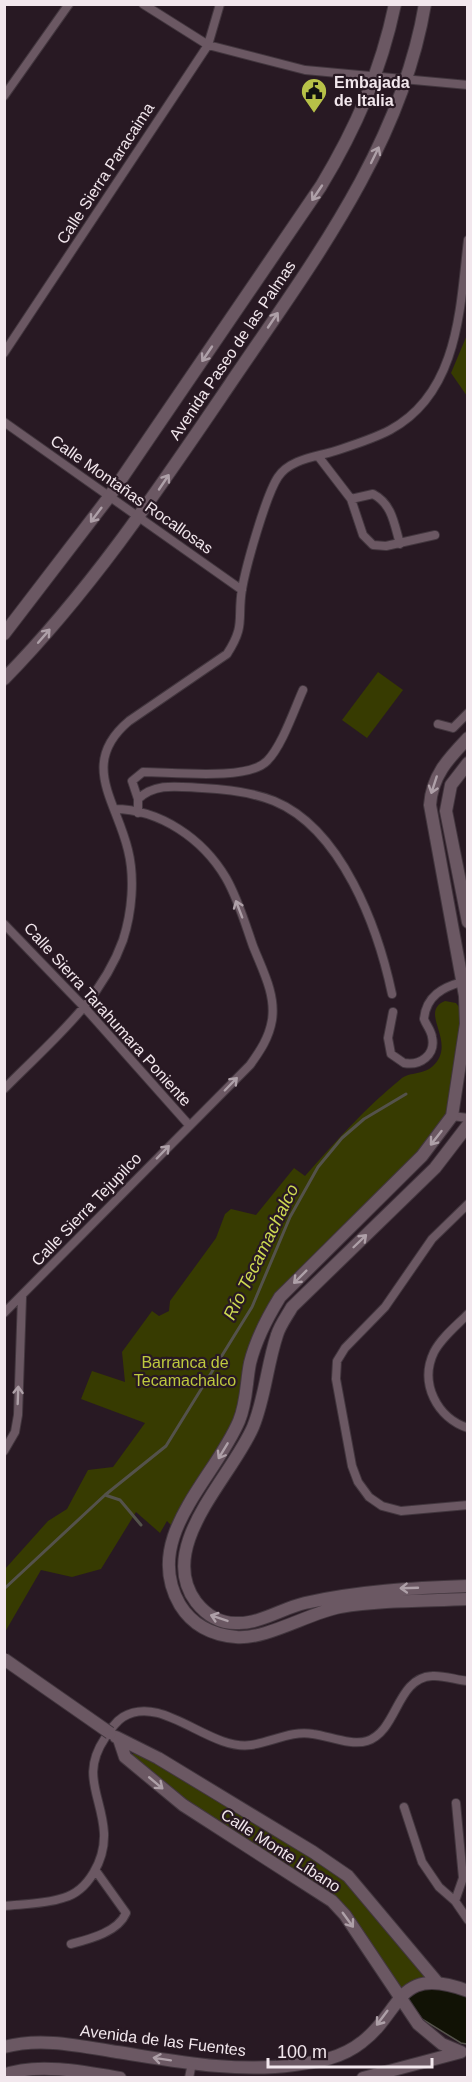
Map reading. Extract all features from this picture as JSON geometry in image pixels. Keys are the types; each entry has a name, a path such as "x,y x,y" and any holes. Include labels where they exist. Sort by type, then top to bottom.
{"main road":[{"name":"Avenida Paseo de las Palmas","path":"4,634 109,497 321,186 352,133 375,78 395,4"},
{"name":"Avenida Paseo de las Palmas","path":"4,679 82,592 139,518 328,238 376,155 406,79 420,33 425,4"},
{"path":"468,738 439,770 430,796 431,813 462,982 465,1024 452,1116 422,1156 280,1297 263,1325 250,1363 246,1401 238,1422 176,1528 168,1550 168,1572 174,1594 185,1613 212,1634 239,1638 258,1635 306,1616 340,1607 398,1601 468,1599"},
{"path":"468,763 451,785 446,811 459,887 468,922"},
{"path":"445,890 459,887"},
{"path":"468,1125 435,1168 292,1307 278,1332 255,1420 240,1453 193,1527 185,1548 183,1572 191,1594 210,1615 217,1620 240,1623 302,1604 337,1597 395,1588 468,1586"},
{"path":"250,1363 268,1367"},
{"path":"255,1620 258,1635"},
{"name":"Calle Monte Líbano","path":"4,1659 115,1736 158,1758 313,1851 348,1876 437,1982"},
{"name":"Calle Monte Líbano","path":"115,1736 125,1757 183,1805 332,1901 345,1916 399,1997 427,2034 441,2044 464,2051"},
{"path":"437,1982 468,1991"},
{"name":"Avenida de las Fuentes","path":"4,2047 19,2043 56,2043 192,2063 274,2067 339,2056 362,2042 399,1997 415,1988 437,1982"},
{"path":"363,2078 464,2051"},
{"path":"4,2075 80,2070 120,2078"}],"street":[{"path":"4,96 69,4"},
{"path":"143,4 208,45 305,70 468,85"},
{"name":"Calle Sierra Paracaima","path":"4,353 208,45 220,4"},
{"path":"4,1089 85,1008 109,971 128,919 131,869 102,770 106,747 115,733 129,721 226,654 237,637 242,620 242,590 270,492 279,475 290,465 392,429 427,398 443,373 454,343 468,240"},
{"name":"Calle Montañas Rocallosas","path":"4,422 242,590"},
{"path":"318,456 351,499 363,535 373,544 399,544 435,535"},
{"path":"351,499 373,494 382,499 392,513 399,544"},
{"path":"138,813 138,799 132,781 143,772 243,772 262,765 271,756 303,690"},
{"path":"438,724 453,728 468,713"},
{"path":"138,799 147,790 160,787 226,789 276,802 300,817 323,837 363,903 380,947 392,994"},
{"name":"Calle Sierra Tejupilco","path":"4,1313 231,1084 261,1050 268,1035 272,1004 269,987 225,878 202,847 187,834 152,815 114,809"},
{"name":"Calle Sierra Tarahumara Poniente","path":"4,924 85,1008 189,1125"},
{"path":"393,1012 388,1038 391,1054 404,1063 419,1062 428,1055 432,1046 432,1035 424,1018 429,1004 440,990 462,982"},
{"path":"452,1116 468,1118"},
{"path":"468,1204 432,1239 385,1306 345,1348 337,1361 336,1379 352,1466 358,1482 369,1497 382,1506 401,1511 468,1504"},
{"path":"4,1451 15,1432 18,1415 22,1297"},
{"path":"468,1314 438,1345 430,1361 429,1378 432,1395 441,1410 454,1422 468,1428"},
{"path":"4,1897 7,1906 64,1898 81,1888 96,1871 104,1833 95,1797 93,1761 113,1726 123,1717 139,1712 160,1713 225,1744 246,1746 266,1743 293,1733 366,1741 380,1733 408,1689 418,1680 430,1676 468,1681"},
{"path":"455,1901 463,1878 456,1803"},
{"path":"404,1807 422,1862 439,1887 455,1901 468,1920"},
{"path":"71,1944 99,1937 124,1918 126,1913 96,1871"},
{"path":"189,2078 192,2063"}],"green space":[{"path":"467,335 467,396 451,373"},
{"path":"378,672 403,690 367,738 342,720"},
{"name":"Barranca de Tecamachalco","path":"445,1001 456,1003 462,1011 449,1115 419,1153 277,1295 235,1420 172,1526 167,1521 160,1533 136,1512 101,1569 72,1577 41,1570 5,1632 5,1569 48,1521 67,1509 88,1470 113,1467 145,1423 81,1399 92,1371 125,1382 122,1352 152,1311 159,1316 169,1311 170,1301 216,1238 225,1214 231,1209 256,1215 294,1168 305,1176 351,1125 389,1089 405,1076 426,1070 434,1065 440,1056 442,1046 435,1012 438,1006"},
{"path":"140,1752 347,1880 435,1980 401,1992 347,1915 184,1804 132,1754"}],"shaded area":[{"path":"439,1982 467,1995 467,2044 461,2043 422,2019 404,1995"}],"waterway":[{"name":"Río Tecamachalco","path":"4,1589 105,1495 166,1446 252,1307 290,1217 318,1167 342,1138 364,1119 406,1094"},
{"path":"105,1495 120,1500 141,1525"}],"place":[{"name":"Embajada de Italia","path":"314,114"}]}
